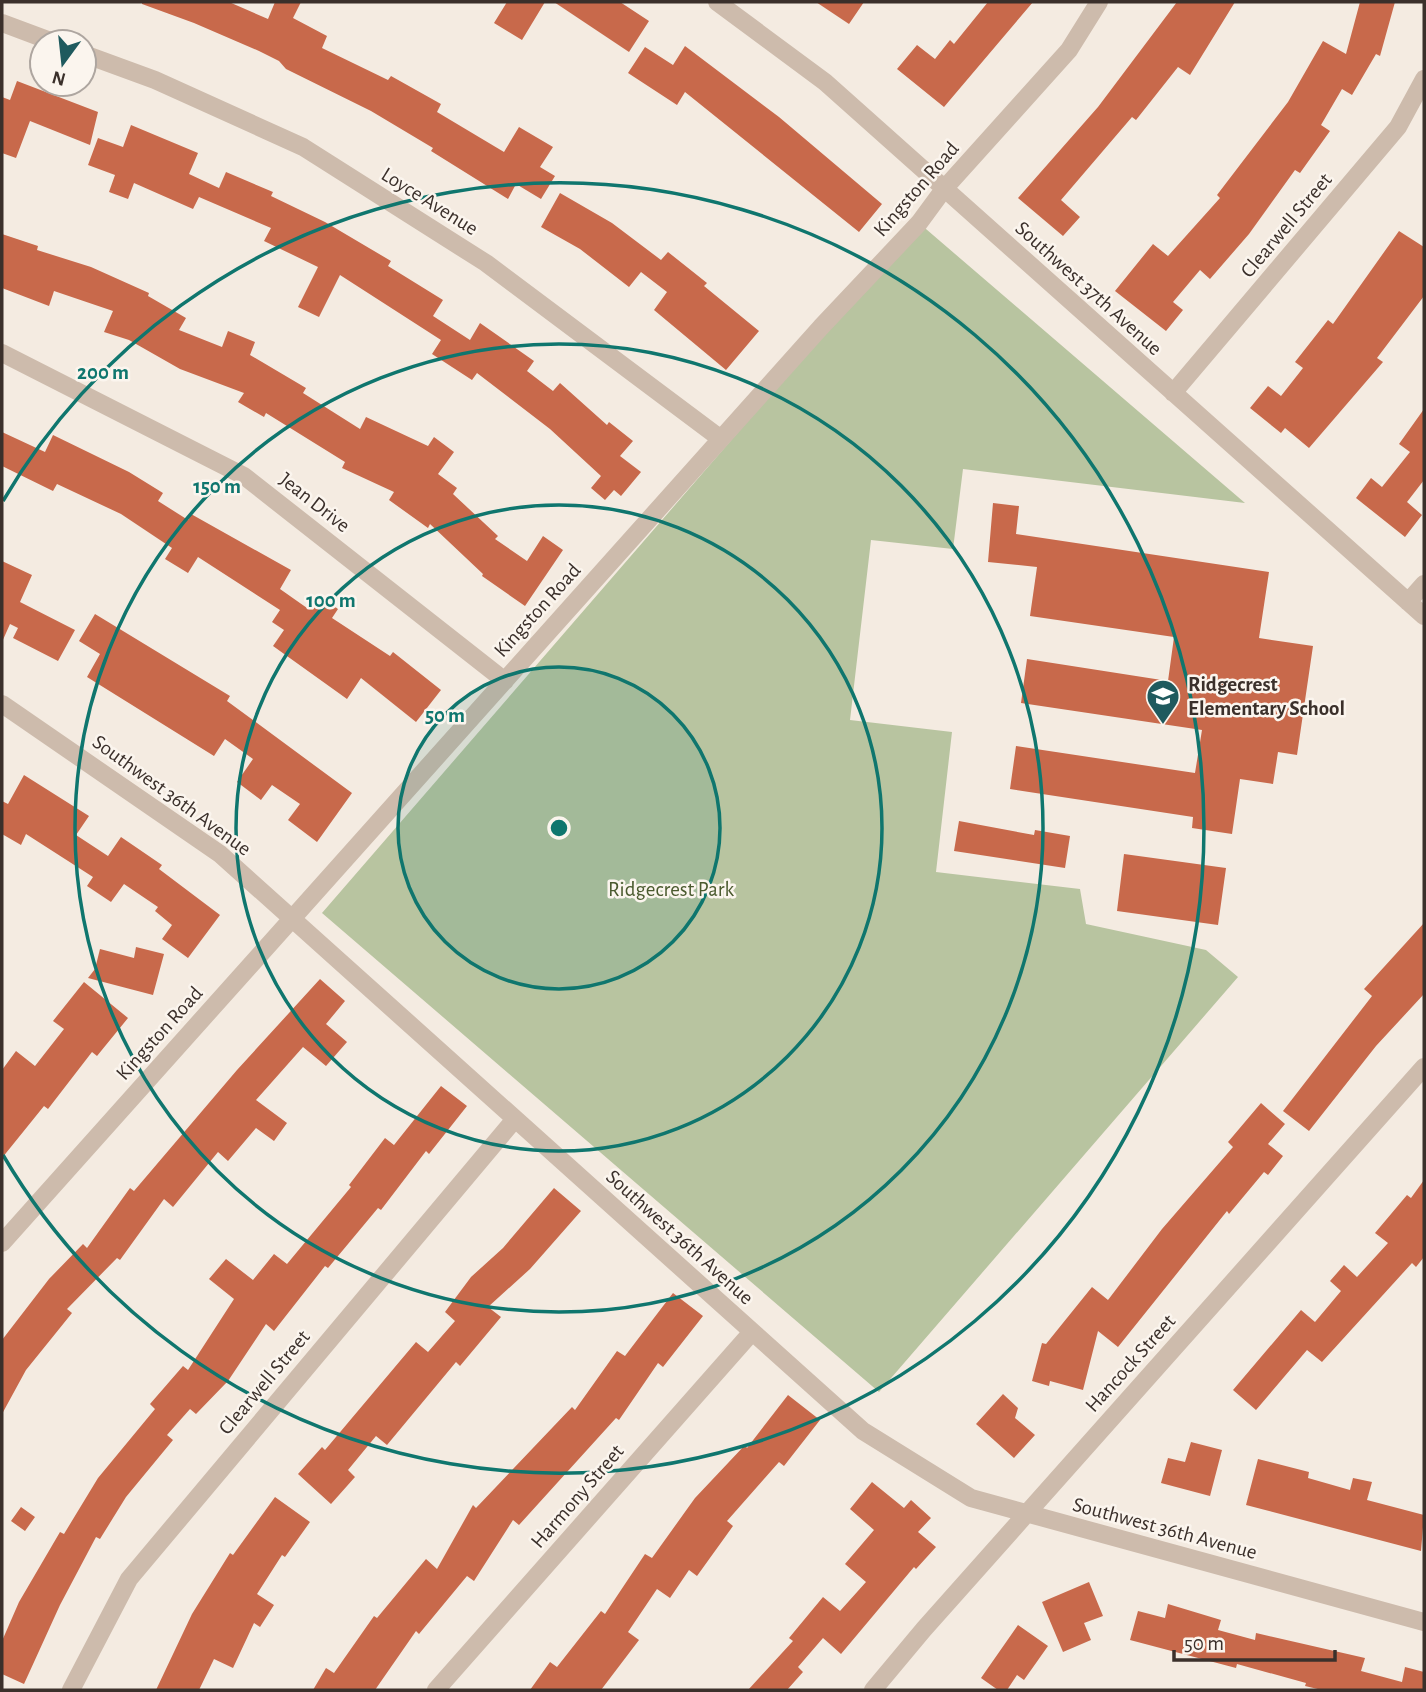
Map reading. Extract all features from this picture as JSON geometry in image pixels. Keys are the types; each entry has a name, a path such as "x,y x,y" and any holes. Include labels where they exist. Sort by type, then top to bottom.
{"street":[{"name":"Southwest 37th Avenue","path":"717,2 818,77 1424,616"},
{"name":"Kingston Road","path":"2,1243 721,439 919,223 944,189 1069,50 1099,2"},
{"path":"2,23 28,33"},
{"name":"Loyce Avenue","path":"98,59 155,80 303,147 486,263 721,439"},
{"name":"Clearwell Street","path":"1173,393 1398,127 1424,79"},
{"name":"Jean Drive","path":"2,353 244,475 505,681"},
{"path":"1408,602 1424,584"},
{"name":"Southwest 36th Avenue","path":"2,704 220,854 863,1431 971,1498 1424,1622"},
{"name":"Hancock Street","path":"873,1690 1424,1067"},
{"name":"Clearwell Street","path":"71,1690 129,1579 515,1119"},
{"name":"Harmony Street","path":"436,1690 752,1332"}],"green space":[{"name":"Ridgecrest Park","path":"919,223 1245,503 963,469 953,549 871,540 850,720 952,732 936,872 1080,889 1086,924 1206,950 1238,977 879,1392 322,913"}],"building":[{"path":"142,2 229,2 268,19 275,2 301,2 293,18 327,36 322,48 388,80 391,76 441,104 437,112 504,152 519,127 553,147 540,167 555,176 541,199 516,184 508,199 431,151 433,148 371,111 286,69 279,61"},
{"path":"507,2 545,2 522,40 494,23"},
{"path":"554,2 620,2 649,21 629,52"},
{"path":"816,2 864,2 849,24"},
{"path":"988,2 1033,2 944,107 897,69 917,45 935,59 950,40 954,44"},
{"path":"1177,2 1235,2 1190,75 1178,67 1136,120 1132,117 1061,200 1080,217 1063,236 1018,198 1098,107"},
{"path":"1360,2 1395,2 1380,56 1376,54 1352,95 1342,89 1321,125 1330,131 1300,173 1295,170 1249,234 1210,279 1200,270 1173,302 1183,310 1166,331 1115,291 1153,244 1168,256 1220,198 1217,195 1288,102 1323,41 1346,54"},
{"path":"685,46 779,117 882,204 859,232 685,92 677,105 628,73 645,47 673,65"},
{"path":"17,81 28,85 28,98 61,98 98,112 90,145 30,121 16,158 2,153 2,97 10,100"},
{"path":"131,125 198,153 189,174 219,188 226,172 273,192 271,196 325,222 391,261 388,266 443,300 433,316 470,340 480,323 534,361 527,371 553,391 560,383 607,425 609,422 633,441 620,456 641,472 621,496 614,490 605,500 591,488 601,476 550,429 477,373 472,380 432,354 441,340 340,275 319,317 298,307 318,267 264,241 271,228 199,197 193,209 134,183 128,199 109,192 115,175 88,165 98,138 123,147"},
{"path":"560,193 612,223 661,260 668,252 707,283 704,286 759,331 726,370 654,310 667,292 641,272 629,287 580,249 541,227"},
{"path":"1399,231 1424,247 1424,296 1377,358 1383,362 1309,448 1285,428 1281,433 1250,408 1268,386 1281,396 1303,368 1295,362 1328,320 1333,324"},
{"path":"2,234 38,246 37,250 91,267 149,293 148,296 186,318 179,330 222,347 228,331 255,342 250,355 306,388 303,393 360,429 366,417 428,446 434,437 454,452 438,474 457,488 453,494 498,536 495,539 527,561 543,536 563,550 525,606 482,576 483,574 430,524 428,528 389,500 394,492 342,468 345,462 266,413 264,417 238,402 244,393 180,369 129,340 104,332 113,311 54,291 49,306 2,288"},
{"path":"1424,409 1424,480 1407,502 1422,515 1405,537 1356,498 1371,478 1382,487 1410,452 1399,444"},
{"path":"2,432 45,452 53,435 129,472 163,493 158,501 188,520 191,514 291,570 280,589 307,608 317,594 338,609 332,618 390,656 393,652 441,690 416,722 361,678 347,699 273,646 284,630 272,622 280,610 198,557 188,573 165,559 172,548 121,514 57,484 53,491 2,466"},
{"path":"993,503 1019,506 1016,534 1269,572 1259,638 1313,646 1297,755 1278,752 1273,784 1240,779 1232,834 1192,828 1193,817 1010,789 1016,746 1195,773 1202,730 1021,703 1027,659 1168,681 1174,637 1030,616 1037,567 988,562"},
{"path":"2,561 32,575 20,602 75,630 58,661 13,638 18,628 10,624 2,642"},
{"path":"95,614 230,696 227,701 352,793 317,842 288,820 300,804 272,785 261,800 237,782 253,759 225,739 214,756 87,677 100,654 79,641"},
{"path":"24,775 89,816 76,835 108,856 121,837 162,865 159,869 220,915 188,958 162,939 172,925 155,911 158,907 124,884 111,902 87,886 93,877 26,834 21,845 2,834 2,801 8,804"},
{"path":"959,821 1034,835 1035,830 1070,836 1065,868 954,851"},
{"path":"1124,854 1226,868 1218,925 1117,911"},
{"path":"1424,923 1424,994 1376,1046 1309,1131 1283,1111 1372,996 1364,989"},
{"path":"136,947 164,954 153,995 88,978 95,969 100,949 134,958"},
{"path":"320,979 345,1001 326,1024 347,1042 326,1066 303,1047 256,1100 287,1123 274,1141 256,1128 228,1161 218,1152 173,1207 164,1199 120,1260 117,1258 67,1309 72,1313 26,1370 2,1414 2,1340 49,1279 83,1244 87,1248 130,1188 134,1191 237,1070"},
{"path":"84,982 128,1018 97,1056 92,1052 48,1109 44,1106 2,1158 2,1070 16,1051 35,1066 64,1029 53,1021"},
{"path":"441,1086 467,1106 429,1154 426,1151 381,1210 378,1208 328,1268 325,1266 274,1331 266,1324 228,1381 196,1414 190,1409 167,1435 173,1440 126,1497 100,1539 96,1537 60,1605 24,1684 2,1674 2,1641 19,1602 60,1532 64,1534 98,1478 155,1409 150,1404 183,1366 188,1370 234,1299 209,1279 226,1259 253,1280 274,1254 287,1264 351,1187 349,1185 385,1138 394,1145"},
{"path":"1261,1103 1285,1124 1268,1144 1283,1156 1268,1175 1264,1172 1229,1214 1227,1211 1118,1347 1098,1331 1083,1390 1050,1381 1049,1386 1032,1381 1042,1343 1046,1344 1092,1287 1108,1300 1162,1229 1233,1147 1228,1142"},
{"path":"1424,1180 1424,1257 1416,1267 1412,1263 1322,1362 1307,1350 1256,1410 1233,1390 1301,1310 1315,1322 1341,1291 1330,1281 1344,1265 1357,1277 1388,1243 1375,1233 1407,1195 1411,1198"},
{"path":"554,1188 581,1211 530,1269 488,1307 501,1317 460,1366 456,1362 387,1445 376,1436 348,1470 355,1477 331,1504 298,1474 322,1447 325,1450 416,1342 428,1352 455,1321 445,1312 471,1277 503,1248"},
{"path":"673,1293 703,1316 663,1367 658,1363 619,1420 616,1418 519,1525 513,1520 474,1581 467,1576 419,1634 416,1631 375,1690 313,1690 326,1668 334,1673 374,1616 377,1618 426,1559 437,1569 473,1505 476,1508 572,1407 575,1410 617,1351 625,1356"},
{"path":"1003,1394 1018,1408 1015,1418 1035,1435 1014,1458 976,1424"},
{"path":"788,1395 820,1420 784,1466 779,1462 727,1521 733,1526 697,1576 689,1570 670,1598 657,1589 628,1632 639,1640 601,1690 530,1690 550,1662 557,1667 601,1611 605,1614 645,1554 652,1558 695,1498 745,1445 747,1448"},
{"path":"1191,1442 1222,1450 1210,1496 1161,1483 1168,1458 1185,1462"},
{"path":"1258,1459 1309,1472 1308,1478 1350,1490 1353,1478 1372,1482 1367,1500 1424,1515 1421,1551 1246,1505"},
{"path":"872,1482 904,1508 911,1500 931,1518 918,1532 936,1547 916,1569 914,1567 841,1654 823,1638 798,1667 803,1672 787,1690 748,1690 793,1641 789,1638 823,1597 840,1611 866,1582 845,1564 874,1530 850,1509"},
{"path":"275,1497 310,1522 285,1557 282,1555 257,1594 274,1605 260,1627 254,1623 233,1668 214,1659 199,1690 156,1690 192,1614 230,1553 233,1555"},
{"path":"21,1507 35,1517 25,1531 11,1521"},
{"path":"1089,1582 1103,1616 1084,1623 1091,1640 1063,1652 1042,1602"},
{"path":"1168,1604 1221,1620 1218,1630 1255,1640 1256,1633 1365,1658 1361,1671 1402,1682 1405,1667 1424,1672 1424,1690 1322,1690 1237,1664 1236,1668 1130,1640 1138,1611 1165,1618"},
{"path":"1018,1625 1048,1646 1024,1680 1017,1675 1007,1690 998,1690 981,1678"}],"place":[{"name":"Ridgecrest Elementary School","path":"1163,726"}]}
